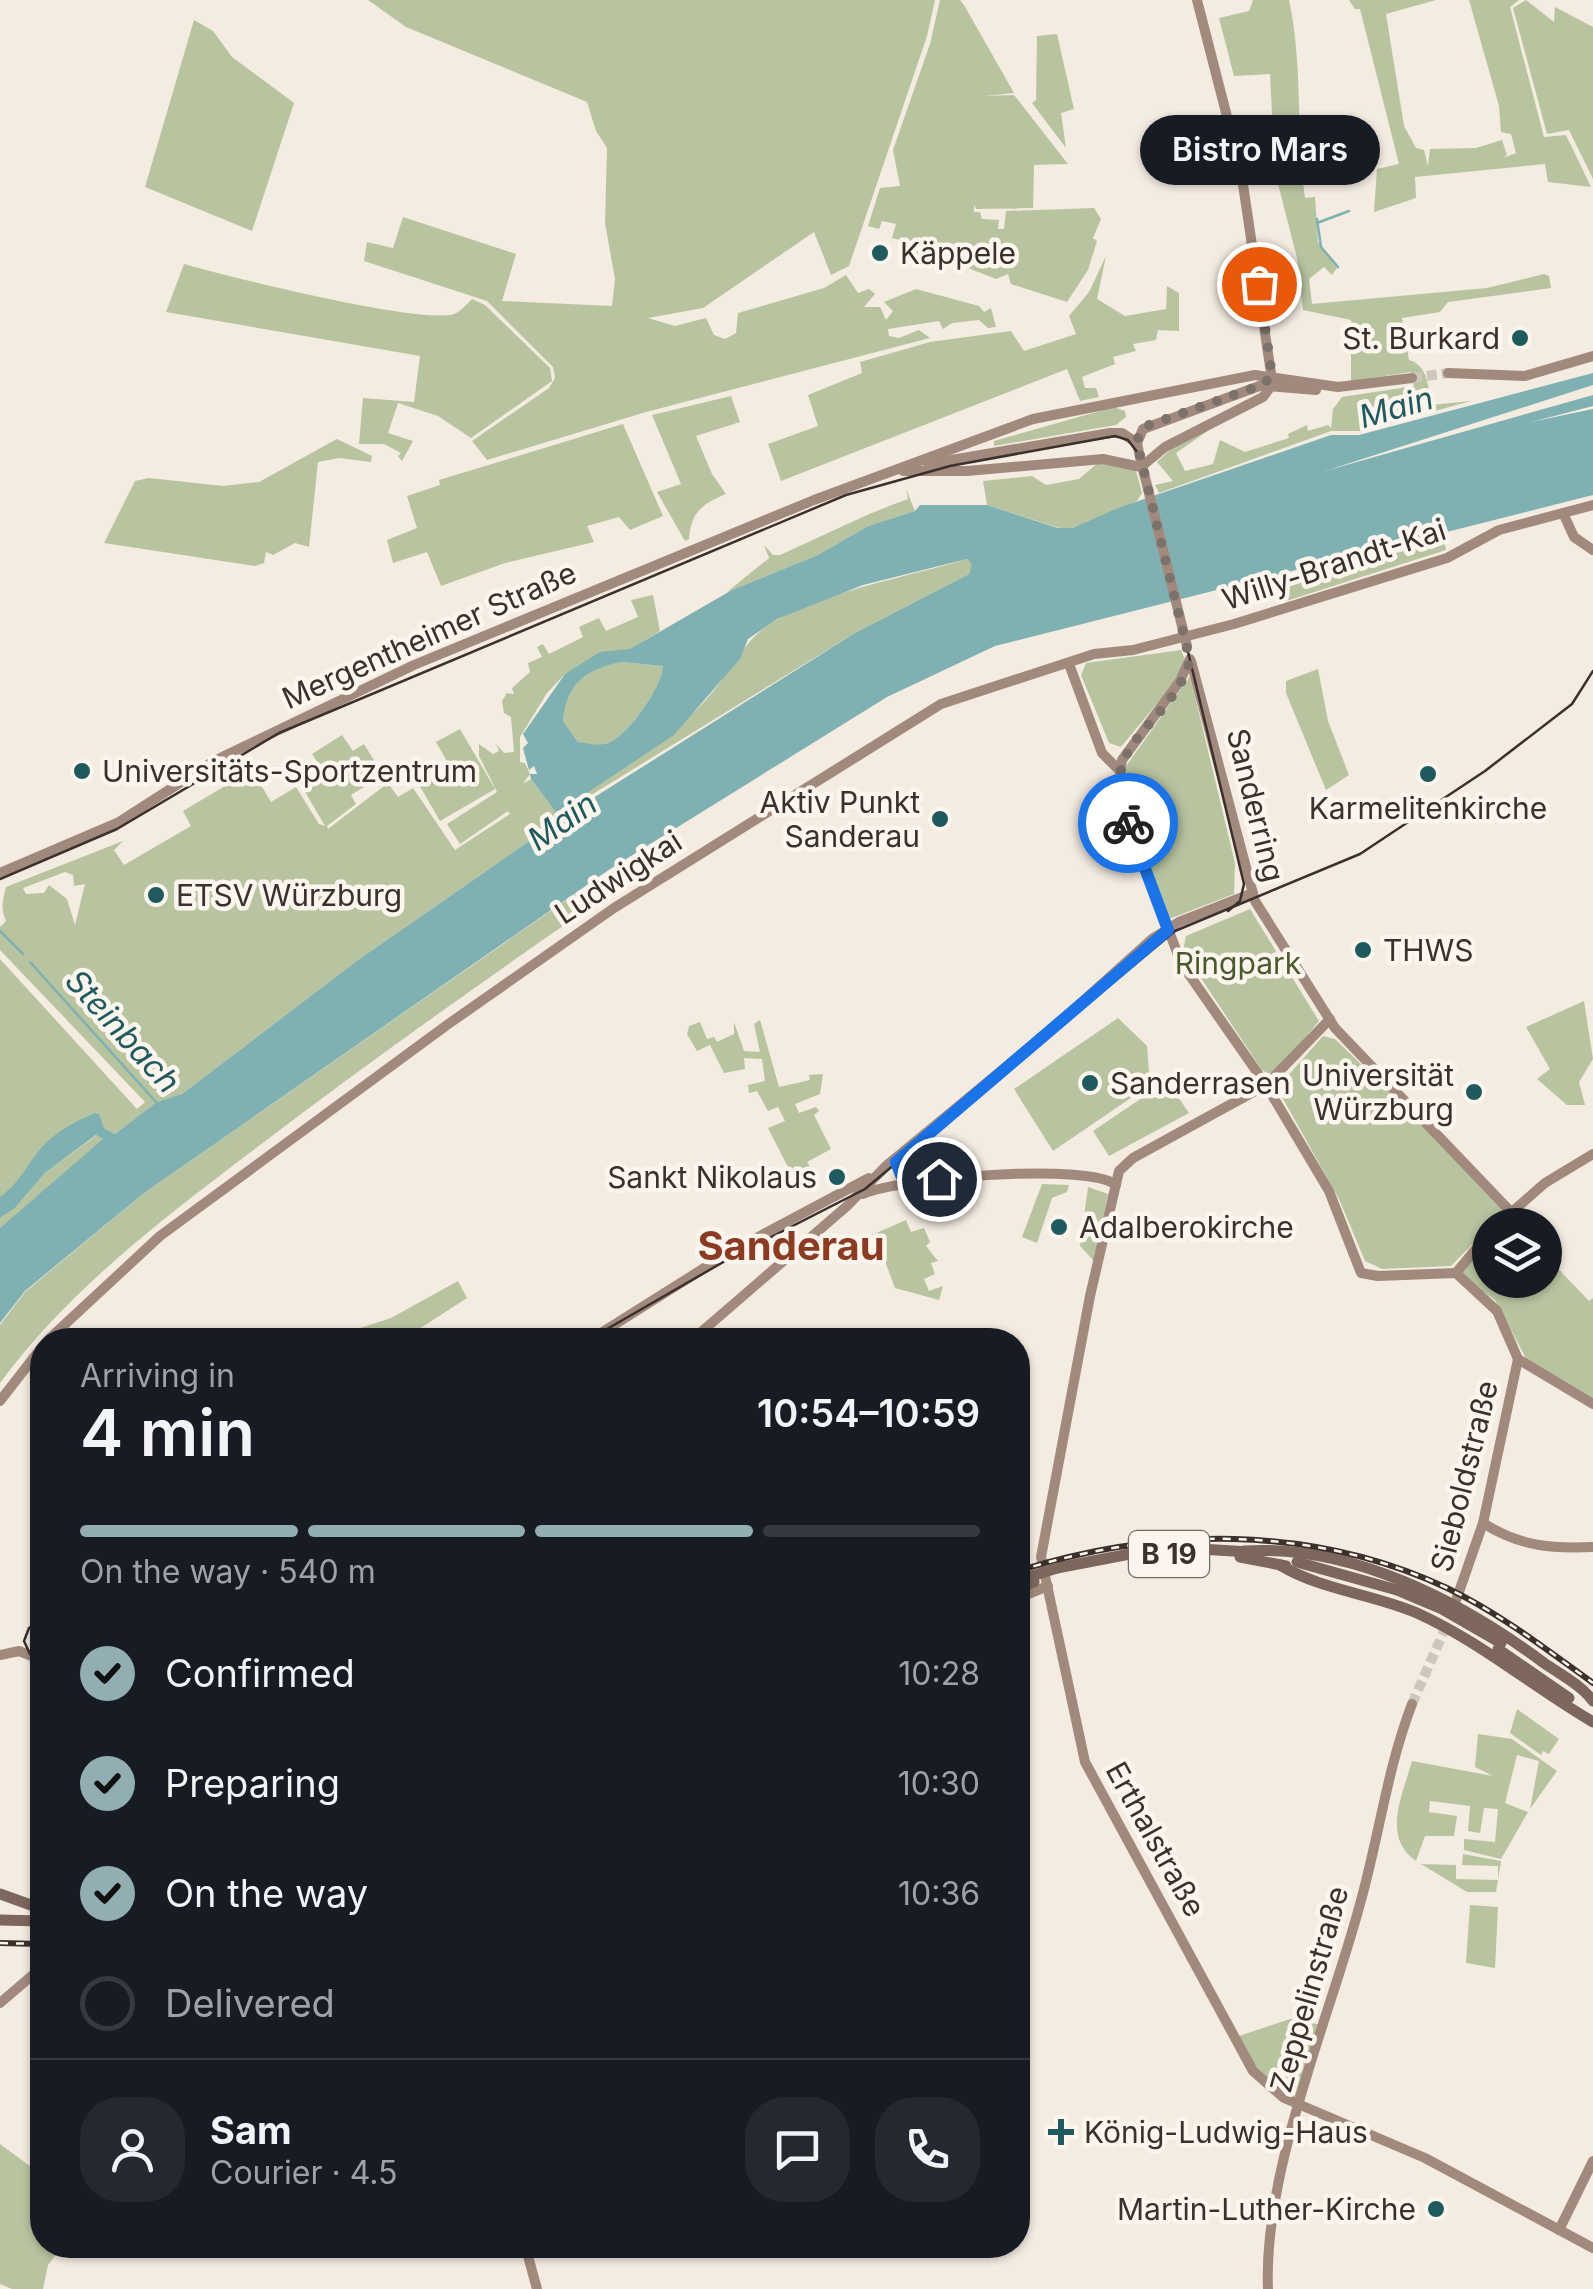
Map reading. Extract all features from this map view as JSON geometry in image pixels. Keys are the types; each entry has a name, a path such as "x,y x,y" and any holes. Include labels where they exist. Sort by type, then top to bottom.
{"main road":[{"name":"B 19","path":"1030,1580 1148,1549 1244,1551 1326,1568 1442,1609 1593,1704"},
{"path":"1244,1551 1286,1552 1341,1562 1454,1604 1515,1641 1593,1704"},
{"name":"B 19","path":"1058,1571 1184,1553 1280,1565 1396,1594"},
{"path":"1280,1565 1444,1629 1593,1719"},
{"name":"B 19","path":"1500,1646 1593,1719"},
{"path":"0,1897 30,1910"},
{"path":"0,1920 30,1921"}],"street":[{"path":"1198,0 1241,171 1267,386"},
{"path":"1448,373 1525,376 1593,356"},
{"name":"Mergentheimer Straße","path":"0,873 119,822 214,761 404,670 991,435 1078,407 1255,375 1267,386 1333,389"},
{"path":"951,465 1110,433 1122,433 1137,443 1139,433 1149,425 1267,386 1333,389 1412,378"},
{"path":"892,472 951,465 1103,460 1141,467 1164,447 1267,386"},
{"path":"991,435 990,445 996,453"},
{"name":"Sanderring","path":"1137,443 1191,669 1253,893 1330,1019 1507,1208"},
{"path":"951,465 962,446"},
{"name":"Willy-Brandt-Kai","path":"1069,664 1094,654 1133,650 1214,630 1447,558 1496,532 1593,505"},
{"path":"1563,513 1572,534 1593,550"},
{"path":"1069,664 1102,753 1118,769"},
{"name":"Ludwigkai","path":"60,1328 127,1262 224,1187 503,984 717,842 941,704 991,684 1069,664"},
{"path":"1191,669 1118,769 1116,792 1189,978 1266,1084 1329,1191 1361,1273 1456,1273 1496,1310 1518,1359 1593,1404"},
{"path":"609,1328 728,1252 842,1196 878,1172 1168,930 1253,893"},
{"path":"854,1199 883,1185 911,1180 1088,1174 1117,1180 1133,1158 1266,1084 1330,1019"},
{"path":"900,1154 896,1162 899,1172 911,1180"},
{"path":"1516,1208 1546,1183 1593,1154"},
{"path":"706,1328 854,1199 878,1172"},
{"name":"Erthalstraße","path":"1117,1180 1090,1292 1041,1557 1085,1762 1243,2057 1263,2083 1301,2106 1426,2158 1593,2248"},
{"path":"1456,1273 1472,1254"},
{"name":"Sieboldstraße","path":"1454,1604 1482,1522 1518,1359"},
{"path":"0,1400 30,1362"},
{"path":"1482,1522 1516,1542 1549,1548 1593,1547"},
{"path":"1030,1593 1048,1586"},
{"path":"1444,1629 1454,1604"},
{"path":"0,1655 12,1650 30,1656"},
{"name":"Zeppelinstraße","path":"1268,2289 1270,2222 1374,1856 1394,1750 1412,1704"},
{"path":"0,2003 30,1981"},
{"path":"1558,2230 1593,2161"},
{"path":"529,2258 537,2289"}],"green space":[{"path":"368,0 935,0 927,36 849,266 831,275 814,232 703,308 648,318 675,326 706,318 714,335 725,339 736,333 738,313 824,288 846,275 858,293 869,289 875,294 864,307 880,307 886,320 893,311 884,302 916,289 979,306 984,312 991,308 996,327 988,328 979,320 952,323 943,329 939,321 888,329 889,336 899,338 919,330 930,338 646,412 487,460 472,441 549,388 555,378 553,367 487,301 364,261 367,242 393,248 403,217 516,254 502,301 612,306 615,279 605,223 607,148 596,131 587,102 406,27"},
{"path":"940,0 960,0 964,5 1014,93 985,96 1014,95 1068,164 1034,165 1033,208 976,209 974,205 974,212 980,212 982,219 999,220 998,229 1004,229 1006,211 1094,208 1101,219 1093,238 1097,241 1088,270 1067,302 1011,284 1008,274 996,279 938,256 936,261 912,253 915,244 892,238 896,224 882,221 879,229 868,226 880,188 900,186 893,150 930,44"},
{"path":"1253,0 1289,0 1296,49 1305,198 1315,197 1318,242 1337,268 1332,275 1324,267 1309,279 1312,304 1487,288 1544,274 1549,276 1551,288 1448,302 1440,312 1402,318 1409,360 1423,371 1431,405 1471,401 1362,431 1331,431 1159,493 1155,485 1173,481 1157,462 1172,448 1212,428 1176,453 1185,471 1213,464 1220,440 1245,452 1289,438 1288,434 1307,425 1308,431 1328,425 1331,428 1333,409 1342,397 1414,386 1411,372 1351,381 1351,320 1303,310 1297,258 1275,172 1270,74 1234,76 1219,18 1249,11"},
{"path":"1349,0 1436,0 1386,14 1404,126 1416,148 1424,150 1428,166 1430,149 1476,148 1502,140 1507,155 1503,158 1516,153 1511,134 1501,132 1499,106 1469,0 1519,0 1510,7 1544,137 1566,135 1591,187 1548,182 1545,164 1415,177 1416,198 1374,212 1377,169 1399,164 1360,9 1355,9"},
{"path":"1526,0 1554,22 1555,7 1593,27 1593,179 1569,130 1547,134 1513,8"},
{"path":"194,20 213,31 232,57 294,103 252,231 145,187"},
{"path":"1057,34 1074,109 1061,113 1066,148 1032,103 1036,100 1037,36"},
{"path":"1106,256 1097,299 1125,316 1166,309 1167,286 1179,293 1179,331 1158,330 1156,340 1133,344 1136,351 1113,357 1115,364 1082,377 1085,388 1096,388 1099,397 1080,401 1067,369 781,481 768,444 818,426 808,395 862,373 860,362 930,342 1011,331 1024,351 1076,334 1069,316 1089,292"},
{"path":"184,264 322,298 403,313 454,314 472,299 485,305 550,368 552,381 471,438 438,416 398,403 388,433 413,441 402,461 398,456 401,453 384,444 359,444 363,398 414,402 420,356 166,312"},
{"path":"731,396 740,422 696,436 712,474 726,494 699,510 685,541 657,492 681,484 652,415"},
{"path":"1114,407 1125,411 1126,417 1116,425 994,446 994,441"},
{"path":"623,424 663,516 630,530 619,517 587,526 594,542 505,563 441,586 427,552 393,563 387,540 417,528 407,496 440,485 439,480"},
{"path":"337,439 372,456 371,462 339,458 318,462 309,547 295,543 273,555 266,552 264,563 255,566 104,543 135,481 149,478 223,486 259,482"},
{"path":"1100,461 1136,471 1142,493 1137,501 1079,527 1063,529 987,505 983,481 1032,476 1046,485 1079,479"},
{"path":"906,489 915,511 868,526 818,555 727,592 769,558 764,545 773,555 780,555 908,499"},
{"path":"1444,541 1446,550 1280,603 1277,583"},
{"path":"967,559 973,564 969,574 855,633 583,800 583,795 691,715 766,626 824,599"},
{"path":"653,595 660,631 631,649 565,674 547,693 520,737 520,762 525,763 530,774 523,784 531,779 561,819 358,960 182,1094 158,1102 115,1134 104,1128 100,1115 68,1128 0,1197 0,959 137,1109 145,1102 0,950 0,927 6,921 6,887 123,841 114,850 124,865 191,826 183,811 252,770 271,802 296,787 319,824 325,826 301,785 323,771 312,754 342,735 353,751 364,744 383,775 351,795 356,804 328,829 388,783 398,797 413,788 455,850 510,814 508,811 460,844 447,824 497,792 479,756 479,744 493,754 499,751 496,744 504,753 514,752 511,717 504,713 502,701 507,693 514,694 512,688 530,672 528,663 542,657 537,647 543,644 549,654 583,637 579,627 599,618 606,631 638,617 631,600","holes":["65,872 73,875 74,886 85,884 75,925 67,899 49,885 44,893 26,894 23,888"]},
{"path":"1181,650 1185,660 1174,683 1121,747 1109,743 1081,675 1086,663"},
{"path":"620,662 664,666 658,685 635,720 617,738 594,745 578,742 563,721 573,688 596,669"},
{"path":"1318,669 1328,721 1349,775 1326,790 1286,693 1286,681"},
{"name":"Ringpark","path":"1190,676 1235,863 1234,894 1169,919 1125,805 1124,769"},
{"path":"460,729 495,789 440,821 418,783 449,765 436,742"},
{"path":"578,892 589,908 338,1086 119,1256 45,1328 30,1328 30,1346 0,1383 0,1325 25,1292 144,1193"},
{"name":"Ringpark","path":"1250,909 1319,1021 1278,1070 1269,1074 1262,1070 1183,951 1186,936"},
{"path":"1584,1001 1593,1059 1579,1082 1585,1105 1567,1105 1537,1079 1550,1069 1526,1027"},
{"path":"1118,1018 1147,1046 1150,1085 1053,1151 1014,1089"},
{"path":"760,1020 779,1087 810,1080 809,1075 823,1074 820,1094 795,1104 799,1113 816,1107 819,1111 814,1115 831,1149 807,1162 812,1170 803,1176 791,1173 768,1128 785,1121 778,1107 768,1111 757,1091 749,1093 748,1085 765,1081 762,1059 744,1058 745,1069 724,1073 710,1045 697,1051 687,1034 689,1026 700,1022 707,1039 714,1037 717,1042 734,1034 734,1022 744,1051 760,1052 754,1024"},
{"name":"Ringpark","path":"1323,1036 1335,1039 1509,1207 1472,1208 1472,1245 1451,1266 1382,1269 1365,1261 1339,1199 1277,1088"},
{"path":"1167,1081 1189,1113 1109,1156 1093,1131"},
{"path":"97,1135 103,1139 101,1143 0,1228 0,1218 14,1209 45,1173"},
{"path":"1042,1184 1069,1185 1067,1192 1052,1198 1037,1243 1022,1237"},
{"path":"1088,1187 1108,1194 1094,1261 1080,1246"},
{"path":"906,1220 911,1232 924,1228 930,1242 926,1246 938,1261 931,1263 935,1274 924,1279 929,1291 943,1286 939,1300 895,1288 883,1256 866,1263 856,1242"},
{"path":"1472,1256 1472,1283 1456,1272"},
{"path":"1562,1273 1589,1301 1593,1298 1593,1399 1528,1362 1492,1298 1562,1298"},
{"path":"458,1281 467,1298 421,1328 361,1328 391,1318"},
{"path":"1517,1709 1559,1739 1549,1754 1543,1751 1541,1755 1510,1733"},
{"path":"1478,1734 1512,1739 1557,1771 1530,1809 1539,1761 1517,1755 1505,1803 1528,1812 1501,1859 1464,1850 1464,1839 1495,1842 1498,1809 1484,1808 1480,1833 1468,1831 1470,1806 1430,1801 1429,1812 1457,1816 1454,1836 1425,1836 1416,1861 1405,1851 1397,1828 1412,1761 1493,1776 1475,1767"},
{"path":"1463,1854 1501,1861 1498,1880 1498,1866 1462,1865"},
{"path":"1421,1864 1456,1865 1456,1879 1498,1880 1496,1892 1467,1892"},
{"path":"1470,1905 1498,1907 1495,1968 1466,1963"},
{"path":"1290,2019 1322,2025 1299,2101 1266,2081 1236,2037"},
{"path":"0,2144 30,2166 30,2258 53,2258 43,2289 12,2289 0,2284"}],"water":[{"name":"Main","path":"1593,373 1593,385 1325,471 1593,395 1593,406 1531,422 1593,409 1593,495 995,646 887,697 610,869 144,1193 25,1291 0,1323 0,1228 103,1139 96,1135 45,1173 14,1209 0,1218 0,1197 47,1142 95,1113 100,1115 104,1128 115,1134 157,1102 182,1094 358,960 561,819 531,779 530,774 537,774 534,766 529,770 523,748 528,743 523,734 565,674 600,652 630,649 732,590 818,555 868,526 915,511 920,505 987,505 1058,528 1073,528 1118,508 1331,435 1359,435","holes":["967,559 972,564 969,574 855,633 590,800 583,800 584,795 674,735 740,659 748,639 777,619 863,585","621,662 663,666 651,697 617,738 602,744 578,742 563,721 573,688 587,674"]}],"waterway":[{"path":"1317,223 1349,211"},
{"path":"1317,219 1321,247 1338,267"},
{"name":"Steinbach","path":"0,931 23,954"},
{"name":"Steinbach","path":"30,962 156,1102"}],"tunnel":[{"path":"1412,378 1448,373"},
{"path":"1412,1704 1444,1631"}],"tram line":[{"path":"0,879 117,829 279,733 846,495 950,466 1115,436 1128,440 1141,457 1244,884 1240,901 1228,911"},
{"path":"609,1328 732,1257 865,1189 1175,931 1360,854 1485,771 1572,704 1593,671"},
{"path":"30,1627 24,1641 30,1654"}],"railway":[{"path":"1030,1568 1071,1556 1179,1540 1234,1539 1342,1552 1447,1588 1522,1632 1593,1683"},
{"path":"0,1943 30,1944"}],"way so far":[{"path":"1128,823 1116,792 1118,769 1190,661 1137,443 1139,433 1149,425 1262,385 1272,376 1259,284"}],"place":[{"name":"Käppele","path":"880,253"},
{"name":"Bistro Mars","path":"1259,284"},
{"name":"St. Burkard","path":"1520,338"},
{"name":"Universitäts-Sportzentrum","path":"82,771"},
{"name":"Karmelitenkirche","path":"1428,774"},
{"name":"Aktiv Punkt Sanderau","path":"940,819"},
{"name":"ETSV Würzburg","path":"156,895"},
{"name":"THWS","path":"1363,950"},
{"name":"Sanderrasen","path":"1090,1083"},
{"name":"Universität Würzburg","path":"1474,1092"},
{"name":"Sankt Nikolaus","path":"837,1177"},
{"name":"Adalberokirche","path":"1059,1227"},
{"name":"König-Ludwig-Haus","path":"1061,2132"},
{"name":"Martin-Luther-Kirche","path":"1436,2209"}],"district":[{"name":"Sanderau","path":"791,1245"}],"route":[{"path":"939,1179 911,1180 901,1175 896,1162 900,1154 1053,1028 1152,939 1168,930 1128,823"}]}
